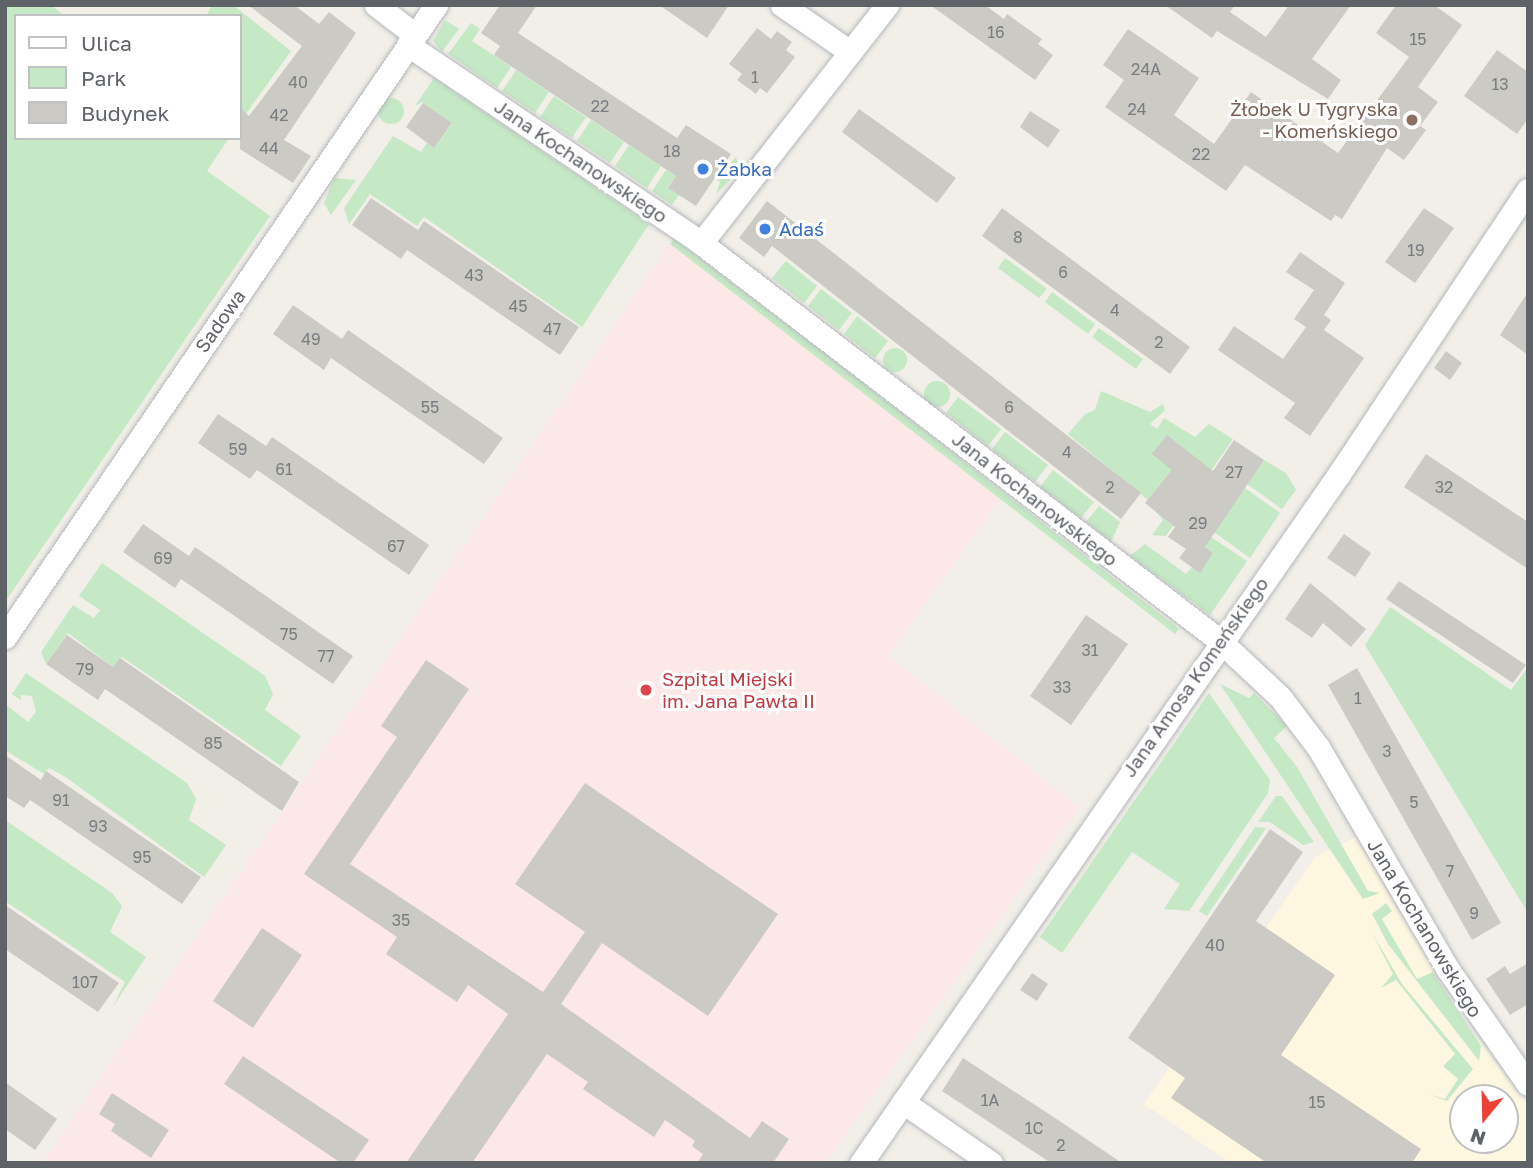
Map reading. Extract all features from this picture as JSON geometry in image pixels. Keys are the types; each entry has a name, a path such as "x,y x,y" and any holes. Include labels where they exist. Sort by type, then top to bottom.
{"street":[{"name":"Jana Kochanowskiego","path":"376,5 411,40 701,243 1219,640 1280,697 1318,747 1447,968 1528,1084"},
{"name":"Sadowa","path":"5,637 436,5"},
{"path":"782,5 849,51"},
{"path":"701,243 887,5"},
{"name":"Jana Amosa Komeńskiego","path":"861,1163 1219,640 1339,474 1528,190"},
{"path":"903,1102 991,1163"}],"shaded area":[{"name":"Szpital Miejski im. Jana Pawła II","path":"670,244 1000,499 888,656 1079,807 825,1163 42,1163"},
{"path":"1356,837 1460,1016 1512,1084 1449,1084 1449,1154 1519,1154 1519,1093 1528,1105 1528,1163 1231,1163 1144,1104 1315,857"}],"green space":[{"path":"5,5 51,5 62,14 14,14 14,140 228,140 207,171 270,216 5,602"},
{"path":"212,5 233,5 291,51 242,119 242,14 207,14"},
{"path":"445,20 459,29 442,52 433,41"},
{"path":"471,23 480,29 472,41 511,67 497,88 448,54"},
{"path":"516,70 549,92 535,113 502,91"},
{"path":"434,78 649,224 582,327 424,217 417,226 370,194 349,224 344,208 393,136 421,152 427,143 435,147 452,124 422,102 415,106"},
{"path":"554,96 586,117 572,138 540,117"},
{"path":"391,98 400,102 404,111 400,120 391,124 382,120 378,111 382,102"},
{"path":"591,120 624,142 610,163 577,141"},
{"path":"629,145 661,166 647,188 615,166"},
{"path":"736,157 740,170 716,194 720,182 715,178"},
{"path":"666,170 676,176 668,187 679,195 672,205 652,191"},
{"path":"334,178 356,180 331,215 324,203"},
{"path":"674,239 1179,629 1175,634 670,244"},
{"path":"1005,258 1047,289 1039,298 998,268"},
{"path":"786,261 817,286 804,303 772,278"},
{"path":"821,289 852,313 839,330 808,306"},
{"path":"1052,292 1095,324 1088,334 1045,302"},
{"path":"857,316 888,341 875,358 844,334"},
{"path":"1099,328 1143,359 1136,369 1092,337"},
{"path":"895,348 904,351 907,360 904,369 895,372 886,369 883,360 886,351"},
{"path":"937,381 946,385 950,394 946,403 937,407 928,403 924,394 928,385"},
{"path":"1101,391 1150,412 1163,404 1165,410 1150,424 1157,429 1164,418 1195,437 1209,424 1233,439 1166,536 1152,535 1163,520 1156,512 1170,491 1160,484 1148,500 1068,434 1085,414 1095,410"},
{"path":"958,397 1001,429 988,446 946,413"},
{"path":"1005,432 1048,465 1035,482 992,449"},
{"path":"1264,460 1286,473 1296,490 1282,509 1247,484"},
{"path":"1053,470 1094,502 1081,518 1040,487"},
{"path":"1245,488 1280,513 1250,558 1214,532"},
{"path":"1099,506 1120,522 1111,542 1086,522"},
{"path":"1211,537 1247,561 1210,615 1130,556 1145,544 1186,574 1192,567 1200,572 1213,553 1205,547"},
{"path":"102,563 265,676 273,694 265,710 301,736 281,766 122,657 113,667 68,633 46,664 41,652 73,605 94,618 100,610 79,596"},
{"path":"1390,607 1511,690 1528,667 1528,913 1365,645"},
{"path":"26,673 187,783 196,799 189,820 226,845 204,877 64,776 49,768 44,774 5,750 5,704 28,722 36,712 32,696 21,695 21,700 12,694"},
{"path":"1220,684 1249,698 1254,693 1287,726 1274,738 1297,767 1368,891 1380,893 1363,899"},
{"path":"1209,693 1270,780 1268,793 1189,911 1164,909 1180,884 1132,852 1062,953 1040,937"},
{"path":"1276,796 1282,796 1314,842 1303,845 1270,822 1258,822"},
{"path":"5,820 112,893 122,906 110,932 146,957 112,1008 125,982 5,901"},
{"path":"1255,827 1266,828 1207,916 1199,911"},
{"path":"1386,903 1392,911 1382,919 1417,979 1433,972 1481,1046 1479,1061 1388,944 1372,914"},
{"path":"1371,931 1402,984 1473,1069 1461,1084 1455,1084 1458,1079 1443,1066 1455,1054 1396,980 1381,988 1393,974"}],"building":[{"path":"248,5 294,5 319,24 329,12 356,33 284,140 311,156 293,183 240,149 240,140 242,110 249,116 302,46"},
{"path":"500,5 537,5 518,33 677,138 686,125 731,154 696,206 668,188 676,176 494,55 500,46 481,33"},
{"path":"659,5 729,5 707,38"},
{"path":"930,5 985,5 1004,19 1007,14 1042,39 1038,44 1053,55 1035,80"},
{"path":"1165,5 1235,5 1230,12 1266,37 1289,5 1351,5 1312,59 1341,80 1328,99 1217,31 1212,38"},
{"path":"1396,5 1434,5 1462,25 1418,87 1438,102 1420,126 1426,130 1404,160 1387,148 1342,219 1335,215 1331,221 1245,165 1226,191 1105,107 1124,80 1103,65 1128,29 1199,78 1174,115 1214,144 1251,92 1338,153 1409,57 1376,33"},
{"path":"757,28 771,39 777,31 792,42 786,50 795,57 767,93 760,88 756,94 737,80 742,74 729,64"},
{"path":"1497,50 1528,72 1528,119 1517,134 1464,96"},
{"path":"423,103 452,123 434,148 406,127"},
{"path":"859,109 956,178 937,203 842,132"},
{"path":"1030,111 1060,130 1048,148 1020,127"},
{"path":"371,198 418,230 424,221 579,327 560,355 407,250 401,259 352,225"},
{"path":"767,201 1141,493 1121,519 772,246 764,257 739,238"},
{"path":"1002,208 1190,347 1170,374 982,236"},
{"path":"1424,208 1454,228 1415,283 1385,262"},
{"path":"1300,252 1345,283 1324,315 1331,320 1324,330 1364,358 1310,436 1284,418 1295,403 1218,350 1234,326 1283,359 1306,327 1294,319 1314,290 1286,272"},
{"path":"1528,292 1528,355 1500,335"},
{"path":"293,305 342,339 348,330 503,438 484,464 331,358 324,370 273,334"},
{"path":"1446,351 1462,363 1450,380 1434,368"},
{"path":"218,414 266,446 272,437 429,545 409,575 257,470 250,479 198,443"},
{"path":"1167,435 1213,471 1234,440 1264,460 1205,547 1213,553 1200,573 1179,558 1186,549 1168,537 1175,527 1145,503 1172,470 1152,454"},
{"path":"1426,454 1528,522 1528,569 1404,487"},
{"path":"143,524 189,556 195,547 353,656 333,684 181,579 175,588 123,552"},
{"path":"1344,534 1371,553 1355,577 1327,558"},
{"path":"1399,581 1526,665 1513,683 1386,599"},
{"path":"1310,583 1366,629 1351,647 1323,623 1312,638 1285,619"},
{"path":"1086,615 1128,644 1071,725 1030,696"},
{"path":"67,635 113,667 120,658 299,782 282,811 105,689 98,700 46,664"},
{"path":"426,660 469,689 350,864 543,992 585,932 515,884 585,783 778,914 708,1016 602,943 561,1004 750,1138 762,1121 789,1139 773,1163 697,1163 703,1154 692,1146 695,1141 665,1120 654,1137 583,1089 588,1082 547,1054 472,1163 406,1163 508,1014 468,985 457,1002 386,954 397,937 304,874 397,737 381,726"},
{"path":"1357,668 1501,923 1472,940 1328,685"},
{"path":"5,755 41,780 46,771 201,877 182,904 30,800 24,808 5,796"},
{"path":"1270,829 1303,852 1256,921 1335,975 1281,1055 1421,1149 1412,1163 1267,1163 1171,1098 1185,1078 1128,1038"},
{"path":"5,905 119,983 98,1012 5,949"},
{"path":"262,928 302,955 253,1028 213,1001"},
{"path":"1528,963 1528,1004 1510,1015 1486,979 1505,966 1510,974"},
{"path":"1032,973 1048,984 1037,1001 1020,990"},
{"path":"243,1056 369,1140 353,1163 341,1163 224,1084"},
{"path":"963,1058 1122,1163 1051,1163 942,1091"},
{"path":"5,1082 57,1119 35,1150 5,1129"},
{"path":"112,1093 169,1130 151,1158 111,1131 115,1124 99,1114"}],"place":[{"name":"Żłobek U Tygryska - Komeńskiego","path":"1412,120"},
{"name":"Żabka","path":"703,169"},
{"name":"Adaś","path":"765,229"},
{"name":"Szpital Miejski im. Jana Pawła II","path":"646,690"}]}
